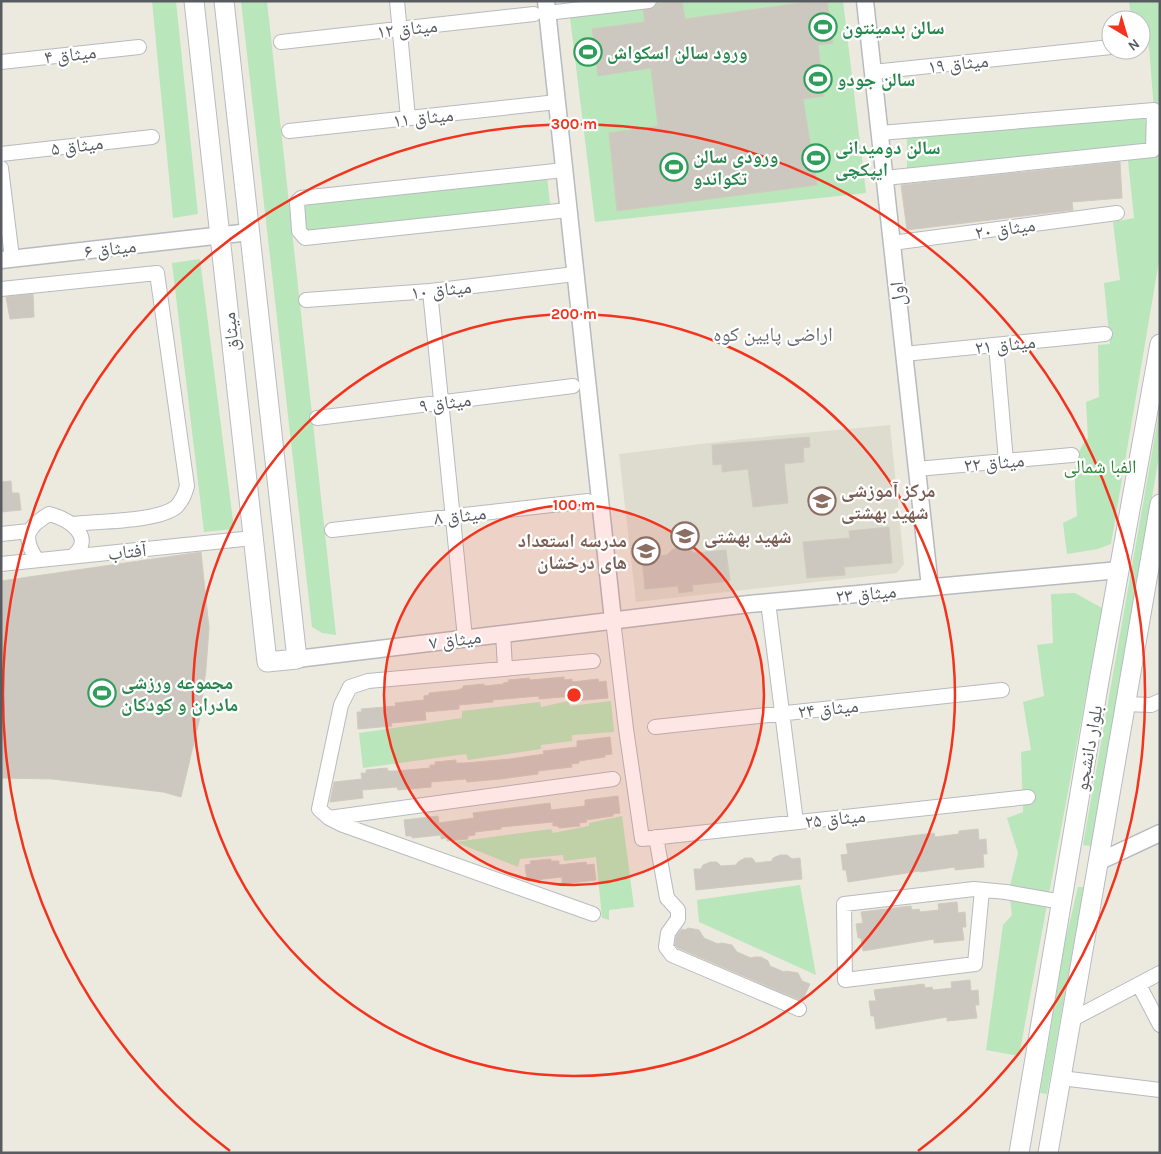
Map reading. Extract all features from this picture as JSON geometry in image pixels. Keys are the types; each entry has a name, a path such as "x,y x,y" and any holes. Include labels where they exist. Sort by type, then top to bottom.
{"main road":[{"name":"میثاق","path":"194,1 267,662 297,659 224,1"},
{"name":"بلوار دانشجو","path":"1019,1153 1119,570 1160,344"},
{"name":"بلوار دانشجو","path":"1048,1153 1125,704 1154,574 1160,504"},
{"path":"1069,860 1098,862"},
{"path":"1025,1120 1053,1124"}],"street":[{"path":"397,1 408,118"},
{"name":"میثاق ۱۲","path":"281,42 400,29 542,9 649,1"},
{"name":"اول","path":"865,1 930,587"},
{"path":"542,9 557,102 613,620"},
{"name":"میثاق ۴","path":"1,62 139,47"},
{"name":"میثاق ۱۹","path":"873,72 1101,48"},
{"name":"میثاق ۱۱","path":"289,131 557,102"},
{"path":"880,133 1154,110 1153,150 885,178"},
{"name":"میثاق ۵","path":"1,154 152,137"},
{"path":"1,168 7,259"},
{"path":"564,170 302,198 297,202 299,231 305,238 568,210"},
{"name":"میثاق ۲۰","path":"892,243 1118,213"},
{"name":"میثاق ۶","path":"7,259 250,232"},
{"path":"1,290 158,273 187,486 185,495 177,506 165,513 150,517 72,524"},
{"name":"میثاق ۱۰","path":"306,300 430,291 575,274"},
{"path":"430,291 465,638"},
{"name":"میثاق ۲۱","path":"904,354 1105,334"},
{"path":"996,345 1006,461"},
{"name":"میثاق ۹","path":"317,418 573,386"},
{"name":"میثاق ۲۲","path":"917,469 1072,455"},
{"name":"میثاق ۸","path":"332,530 588,501"},
{"path":"37,560 27,542 29,531 38,520 49,514 60,517 72,524 80,534 82,546 73,556"},
{"path":"1,534 29,531"},
{"name":"آفتاب","path":"1,564 253,538"},
{"name":"میثاق ۲۳","path":"613,620 768,602 1119,570"},
{"path":"768,602 796,822"},
{"name":"میثاق ۷","path":"297,659 613,620"},
{"name":"میثاق ۲۵","path":"613,620 642,839 1028,796"},
{"path":"503,633 505,668"},
{"path":"593,661 368,681 350,687 341,705 319,809 329,818 344,825 593,914"},
{"name":"میثاق ۲۴","path":"655,727 1002,690"},
{"path":"1125,704 1151,705 1160,700"},
{"path":"329,818 613,779"},
{"path":"1098,862 1160,832"},
{"path":"656,837 667,898 678,910 678,919 668,933 666,947 672,955 799,1009"},
{"path":"982,890 974,964 846,980 844,904 974,889 982,890 1062,902"},
{"path":"1071,1020 1160,973"},
{"path":"1139,985 1160,1025"},
{"path":"1061,1078 1160,1090"}],"shaded area":[{"path":"890,425 904,564 897,573 636,602 619,454 742,439"}],"green space":[{"path":"152,1 176,1 198,214 173,218"},
{"path":"241,1 267,1 336,635 322,633 312,627"},
{"path":"568,1 843,1 866,193 595,222"},
{"name":"الفبا شمالی","path":"1129,1 1160,1 1160,255 1111,544 1098,549 1067,554 1063,523 1077,516 1075,475 1078,455 1088,438 1086,402 1099,397 1098,345 1110,344 1104,283 1120,280 1113,222 1134,218 1128,160 1155,155 1157,149 1150,60 1151,10 1130,10"},
{"path":"1145,117 1148,144 907,171 907,138"},
{"path":"547,176 550,204 308,232 301,206"},
{"path":"200,259 234,529 204,532 172,263"},
{"path":"1160,407 1160,451 1091,846 1083,845"},
{"path":"1075,593 1102,608 1019,1056 986,1050 1003,925 1012,915 1009,890 1018,853 1007,818 1023,812 1021,752 1031,750 1023,702 1044,696 1037,645 1053,643 1051,594"},
{"path":"568,701 570,706 611,701 614,732 572,735 572,741 541,745 541,749 468,760 466,754 363,768 359,733 462,718 462,711 540,702 541,707"},
{"path":"622,816 634,907 609,910 609,920 602,918 596,857 564,861 563,855 520,859 518,867 455,842 551,829 553,833 589,826 589,823"},
{"path":"800,885 816,975 699,922 697,900"},
{"path":"1078,887 1084,887 1047,1094 1040,1093 1065,942"}],"building":[{"path":"682,1 685,19 815,1 827,1 833,43 818,45 824,96 803,99 817,185 617,211 609,133 658,126 651,68 598,76 592,29 645,22 643,10 654,8 657,4"},
{"path":"1120,162 1122,198 1072,202 1073,210 907,230 901,185"},
{"path":"33,294 34,317 10,319 6,297"},
{"path":"809,437 810,447 803,448 804,462 784,464 788,503 753,507 748,469 722,472 722,464 713,465 712,445"},
{"path":"11,481 12,493 19,493 21,510 1,512 1,482"},
{"path":"889,527 892,563 844,567 845,575 807,578 803,542 850,538 849,531"},
{"path":"687,547 694,553 726,550 730,581 692,585 693,591 679,593 678,586 645,589 642,558 667,555 672,550"},
{"name":"مجموعه ورزشی مادران و کودکان","path":"201,552 209,628 206,669 200,717 181,797 163,792 52,779 1,778 1,581"},
{"path":"564,677 564,680 572,679 572,682 598,679 599,682 606,681 608,698 574,701 574,696 539,699 539,696 493,700 493,702 459,705 459,709 425,712 426,720 391,723 392,726 358,729 357,712 362,712 361,709 396,706 395,703 424,700 424,696 429,695 429,693 458,690 463,688 463,686 504,684 509,682 508,680 529,678 530,680"},
{"path":"610,737 612,754 579,761 579,763 571,764 572,767 538,771 538,774 500,779 467,782 466,779 431,782 431,787 398,790 397,787 362,790 363,798 330,802 334,782 362,779 361,773 366,773 366,770 387,768 388,771 395,771 430,768 430,765 435,765 435,762 456,760 456,763 464,763 510,759 544,754 543,751 577,747 577,741"},
{"path":"618,796 620,813 613,814 613,816 586,820 587,822 579,823 580,826 559,828 558,826 553,826 553,822 501,827 501,829 475,832 475,835 468,836 468,839 447,841 447,838 441,839 441,835 412,838 412,836 406,836 404,820 438,816 439,823 474,818 473,813 550,803 551,810 585,806 585,800"},
{"path":"978,829 979,840 986,839 987,854 983,854 984,867 955,870 955,867 848,882 846,870 843,870 841,855 848,854 846,844 934,833 935,837 959,834 959,831"},
{"path":"787,855 792,859 800,858 802,879 696,890 694,869 701,869 703,865 710,862 717,862 721,866 736,865 745,858 752,858 756,863 772,861 773,858"},
{"path":"551,859 551,861 559,861 559,865 586,862 587,865 594,864 596,880 562,884 562,877 527,881 525,865 531,864 530,861"},
{"path":"957,902 958,913 965,912 966,927 962,927 964,940 934,943 934,939 863,951 861,938 858,938 856,924 863,923 861,912 911,906 912,910 919,909 920,912 939,910 938,904"},
{"path":"682,929 699,930 704,938 718,944 732,945 737,952 751,958 761,957 768,961 770,966 784,972 798,973 802,981 810,984 802,1001 678,948 675,945 676,936"},
{"path":"970,980 971,991 978,990 979,1005 975,1005 977,1018 947,1021 947,1017 876,1029 874,1016 871,1016 869,1001 876,1001 874,990 924,984 925,988 932,987 933,990 952,988 951,982"}],"place":[{"name":"سالن بدمینتون","path":"823,27"},
{"name":"ورود سالن اسکواش","path":"588,52"},
{"name":"سالن جودو","path":"818,79"},
{"name":"سالن دومیدانی ایپکچی","path":"816,158"},
{"name":"ورودی سالن تکواندو","path":"674,167"},
{"name":"مرکز آموزشی شهید بهشتی","path":"822,501"},
{"name":"شهید بهشتی","path":"685,536"},
{"name":"مدرسه استعداد های درخشان","path":"646,551"},
{"name":"مجموعه ورزشی مادران و کودکان","path":"102,693"}],"district":[{"name":"اراضی پایین کوه","path":"773,334"}]}
